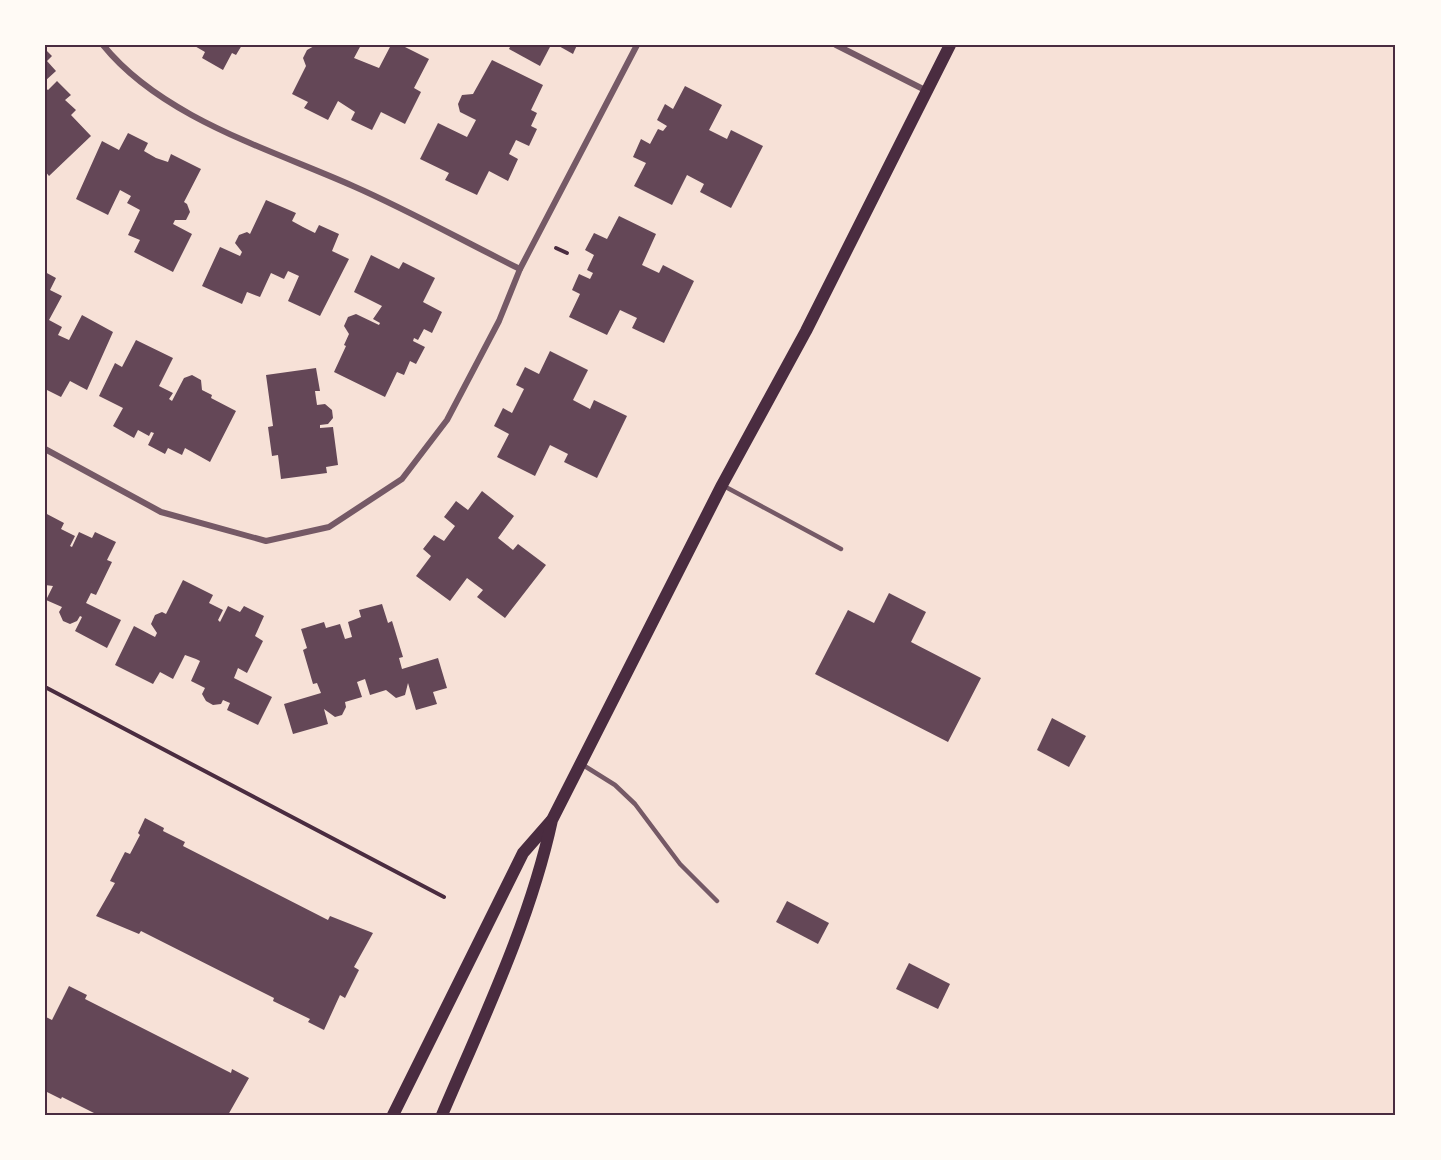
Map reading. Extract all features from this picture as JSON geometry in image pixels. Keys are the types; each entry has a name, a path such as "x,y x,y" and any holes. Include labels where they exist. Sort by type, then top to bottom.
{"main road":[{"path":"393,1115 523,853 552,820 722,485 806,331 950,45"},
{"path":"442,1115 495,989 543,861 552,820"}],"street":[{"path":"103,45 115,60 172,106 356,187 520,269"},
{"path":"45,449 161,512 266,541 329,526 402,479 447,420 499,321 520,269 637,45"},
{"path":"836,45 927,92"}],"lane":[{"path":"722,485 841,549"},
{"path":"581,764 615,785 635,804 680,864 717,901"}],"path":[{"path":"556,248 567,253"},
{"path":"45,687 444,897"}],"building":[{"path":"193,45 242,45 236,55 232,53 223,70 202,58 205,52"},
{"path":"316,45 361,45 354,58 379,68 391,45 401,45 429,59 414,88 421,92 405,124 381,112 372,130 351,120 355,112 338,101 328,120 304,108 308,102 292,94 306,66 303,58 307,50"},
{"path":"511,45 551,45 540,66 509,49"},
{"path":"557,45 577,45 573,54"},
{"path":"45,49 52,56 47,61 56,71 45,81"},
{"path":"492,60 543,85 531,110 537,113 531,126 537,129 529,146 516,140 509,154 518,159 508,181 489,171 477,195 445,180 449,173 420,159 438,123 467,137 476,120 460,112 458,104 462,95 473,94"},
{"path":"57,81 71,95 65,100 76,110 71,115 91,136 49,176 45,171 45,88 48,90"},
{"path":"685,86 722,105 709,130 727,139 731,130 763,146 731,208 700,192 704,184 687,175 672,205 634,186 646,163 633,157 641,139 650,144 658,129 663,131 667,126 657,120 665,104 673,109"},
{"path":"128,133 148,143 144,151 156,158 168,162 171,154 201,169 184,202 190,212 186,220 175,220 173,224 192,234 173,272 134,252 140,240 128,235 140,210 127,203 131,196 120,190 108,215 76,199 102,141 119,150"},
{"path":"266,200 296,213 292,221 315,233 319,225 339,234 332,251 349,259 320,316 288,301 299,276 288,271 284,279 271,273 260,297 247,292 242,304 202,286 220,247 240,256 242,252 235,243 239,235 247,232 250,234"},
{"path":"619,216 656,234 642,265 659,273 663,265 694,281 664,343 632,328 637,318 620,310 607,335 569,317 580,294 572,290 579,274 590,279 593,273 587,270 594,255 585,250 594,233 607,239"},
{"path":"371,255 399,269 403,262 435,278 423,302 442,312 432,333 424,329 418,340 414,338 413,341 425,347 416,364 410,361 404,375 397,372 385,397 334,372 346,346 344,345 349,334 344,326 348,317 356,314 379,325 380,323 373,319 382,306 354,292"},
{"path":"45,272 56,278 50,290 62,296 49,320 62,327 58,335 69,340 82,315 113,332 87,390 70,381 61,397 45,389"},
{"path":"136,340 173,358 159,386 173,393 169,399 172,401 184,378 192,375 201,380 202,390 212,395 211,398 236,411 210,462 185,448 182,455 168,448 165,454 148,445 154,433 151,432 149,436 138,430 134,438 113,426 123,408 99,396 115,363 122,367"},
{"path":"550,351 588,370 573,400 590,409 594,400 627,416 597,478 564,462 568,454 550,445 535,476 497,457 509,434 494,426 503,408 512,413 524,389 516,385 525,367 539,374"},
{"path":"316,368 320,391 315,391 317,405 325,404 332,410 333,418 328,424 320,425 320,428 333,427 338,465 326,467 327,473 281,479 278,455 272,456 268,427 273,426 266,375"},
{"path":"482,491 514,516 498,538 513,550 518,544 546,565 505,618 477,597 483,590 467,578 450,601 416,576 431,556 423,549 434,535 444,541 455,526 444,517 456,501 468,510"},
{"path":"45,513 64,523 61,529 75,536 70,546 72,547 79,532 92,538 95,532 116,542 107,560 112,562 96,595 91,593 86,603 121,620 107,648 75,631 82,617 80,616 77,621 70,624 63,621 59,612 62,607 46,600 53,586 45,585"},
{"path":"183,580 213,595 209,603 223,610 218,620 220,622 228,606 240,612 244,606 264,616 255,636 263,641 247,673 238,668 234,678 272,697 258,725 227,710 230,703 223,700 221,704 213,705 206,701 202,694 205,688 191,681 200,661 196,659 185,655 173,679 160,672 153,684 115,665 134,626 155,637 157,633 151,624 155,615 162,612 166,614"},
{"path":"889,593 926,612 911,642 981,678 948,742 815,674 848,610 874,623"},
{"path":"382,604 388,623 392,621 403,657 399,658 402,669 438,658 447,688 433,692 437,704 416,710 408,683 405,695 396,698 386,690 370,695 365,679 357,682 362,697 345,702 346,707 342,715 335,717 324,709 328,724 293,734 284,704 321,693 317,683 313,684 303,650 307,648 301,629 324,622 326,628 340,624 345,639 352,637 348,622 361,617 359,610"},
{"path":"1052,718 1086,736 1069,767 1037,750"},
{"path":"145,818 164,828 163,831 185,842 183,846 328,920 330,916 373,933 354,967 359,970 345,998 340,995 324,1030 308,1022 310,1019 273,1001 274,998 141,931 139,934 96,916 115,883 110,881 125,852 130,854 140,835 138,833"},
{"path":"787,901 829,923 818,944 776,922"},
{"path":"909,963 950,984 938,1009 896,989"},
{"path":"69,986 87,995 85,999 231,1073 232,1069 249,1078 228,1115 98,1115 45,1091 45,1020 46,1017 52,1020"}]}
